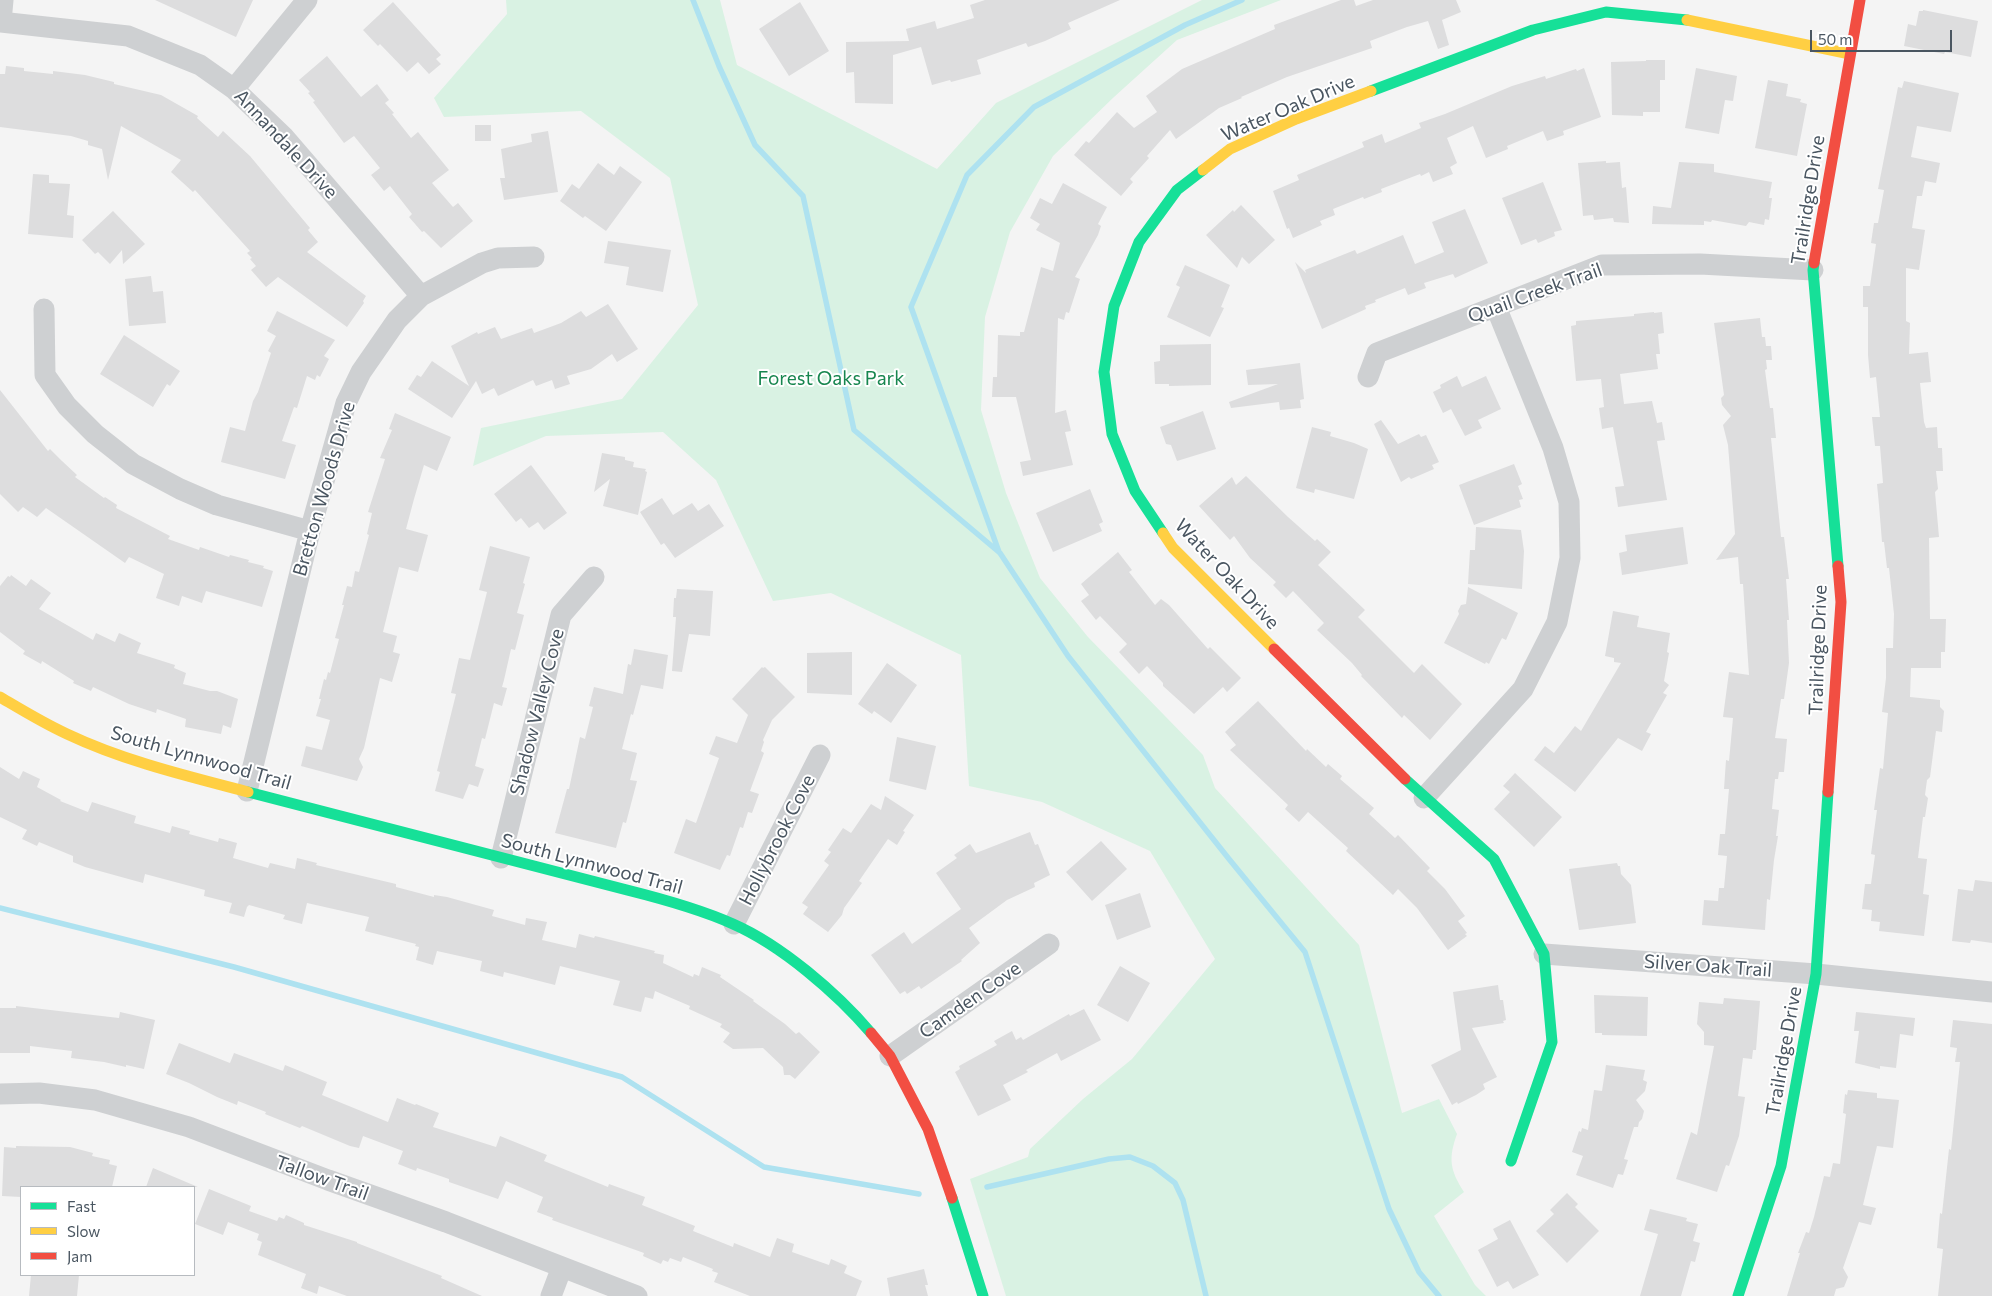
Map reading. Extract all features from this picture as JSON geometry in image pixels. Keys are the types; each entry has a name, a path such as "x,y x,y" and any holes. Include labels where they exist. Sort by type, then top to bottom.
{"street":[{"path":"1,22 3,0"},
{"path":"234,89 307,0"},
{"name":"Trailridge Drive","path":"1738,1296 1781,1166 1816,974 1841,602 1813,270 1860,0"},
{"name":"Water Oak Drive","path":"1511,1161 1552,1042 1544,954 1494,859 1424,798 1173,548 1135,492 1112,434 1104,372 1114,306 1139,242 1177,190 1230,149 1296,119 1533,30 1606,12 1680,18 1850,54"},
{"name":"Annandale Drive","path":"1,22 128,36 200,65 234,89 284,138 421,296"},
{"name":"Bretton Woods Drive","path":"247,791 310,531 346,403 361,372 397,320 421,296 482,263 498,258 534,258"},
{"name":"Quail Creek Trail","path":"1368,377 1377,354 1602,266 1700,264 1813,270"},
{"path":"1424,798 1523,689 1557,622 1570,558 1569,502 1553,448 1496,307"},
{"path":"44,308 44,375 67,406 95,434 133,464 180,489 218,505 310,531"},
{"name":"Shadow Valley Cove","path":"501,858 560,615 594,578"},
{"name":"South Lynnwood Trail","path":"0,698 20,711 82,741 128,758 667,901 734,924 778,950 820,982 858,1018 890,1056 928,1129 956,1208 983,1296"},
{"name":"Hollybrook Cove","path":"734,924 820,755"},
{"name":"Camden Cove","path":"890,1056 1049,944"},
{"name":"Silver Oak Trail","path":"1544,954 1816,974 1992,992"},
{"name":"Tallow Trail","path":"0,1094 39,1093 95,1100 180,1124 446,1222 637,1296"},
{"path":"551,1296 562,1267"}],"green space":[{"name":"Forest Oaks Park","path":"506,0 720,0 737,65 937,169 996,103 1202,0 1281,0 1177,40 1053,156 1010,232 985,317 981,410 1006,493 1040,578 1088,637 1203,755 1215,788 1359,945 1402,1113 1439,1099 1457,1134 1452,1151 1452,1164 1453,1171 1464,1192 1434,1216 1475,1285 1486,1296 1006,1296 970,1179 1028,1157 1030,1149 1083,1099 1132,1059 1215,959 1150,851 1042,802 969,786 961,655 831,593 773,601 716,480 663,432 546,436 473,466 481,428 622,399 698,305 670,178 581,111 444,117 434,98 507,14"}],"building":[{"path":"155,0 253,0 236,37"},
{"path":"985,0 1120,0 1068,23 1071,29 1045,41 1028,47 1026,43 977,60 981,74 951,82 950,80 932,85 921,47 893,55 893,104 855,103 854,72 846,73 846,42 909,41 906,29 935,21 937,29 974,18 970,5"},
{"path":"1341,0 1354,0 1356,6 1373,0 1456,0 1461,12 1442,20 1449,45 1438,49 1428,21 1407,27 1370,41 1372,48 1287,77 1241,97 1219,108 1176,139 1170,130 1147,156 1149,158 1130,179 1133,182 1121,196 1074,155 1086,141 1089,143 1117,112 1134,128 1157,112 1146,96 1182,69 1275,29 1274,25"},
{"path":"393,2 441,55 436,59 441,64 429,74 418,62 407,72 380,44 378,46 363,30"},
{"path":"800,2 829,51 789,76 759,29"},
{"path":"1923,10 1978,21 1971,57 1904,46 1908,24 1916,26 1919,11"},
{"path":"327,56 361,97 377,84 389,100 385,103 411,138 418,132 449,170 432,183 453,207 458,203 473,221 441,248 424,231 422,232 409,217 412,214 390,186 384,191 371,175 380,168 354,136 344,143 313,102 315,101 308,93 310,92 299,80"},
{"path":"1665,60 1665,80 1660,80 1660,112 1643,112 1643,116 1612,115 1611,62"},
{"path":"6,66 24,68 24,71 53,74 53,71 85,75 161,95 198,116 197,118 218,137 223,131 250,156 310,228 308,230 318,242 307,252 366,296 363,301 364,303 347,327 278,277 266,287 251,270 256,266 247,253 250,251 195,190 193,192 171,172 181,160 121,126 108,180 102,149 88,145 88,141 71,136 0,127 0,74 5,74"},
{"path":"1584,68 1601,117 1563,131 1564,135 1547,141 1543,131 1507,146 1508,149 1486,158 1473,126 1447,138 1457,163 1450,167 1453,174 1433,182 1429,172 1381,189 1382,192 1364,199 1363,197 1333,209 1335,215 1320,221 1322,225 1293,238 1289,228 1287,229 1273,191 1299,180 1297,175 1364,147 1362,142 1382,134 1385,143 1421,128 1419,123 1512,86 1545,76 1546,79"},
{"path":"1696,68 1737,76 1733,101 1725,100 1719,134 1685,128"},
{"path":"1768,80 1788,84 1786,96 1801,99 1800,102 1807,104 1797,156 1755,148"},
{"path":"1904,81 1959,93 1951,132 1917,126 1911,157 1940,163 1936,183 1925,181 1922,196 1917,196 1912,228 1925,230 1919,270 1906,268 1906,321 1910,323 1909,354 1928,352 1931,382 1920,383 1924,422 1926,428 1937,427 1938,448 1942,448 1943,471 1936,471 1938,489 1935,492 1939,537 1929,538 1930,619 1946,619 1945,652 1941,652 1941,668 1911,668 1910,697 1940,700 1940,707 1944,711 1942,732 1936,731 1930,777 1927,780 1925,795 1928,798 1925,817 1923,817 1918,858 1927,859 1923,894 1929,895 1924,936 1879,931 1880,922 1871,921 1872,910 1862,909 1865,884 1871,884 1875,855 1871,854 1877,810 1874,810 1880,768 1883,769 1888,713 1882,712 1886,678 1886,648 1893,648 1894,614 1889,568 1887,568 1884,542 1882,542 1877,484 1883,483 1880,446 1875,446 1872,417 1880,417 1876,377 1870,378 1868,307 1863,307 1863,286 1870,286 1876,244 1871,243 1874,223 1878,223 1884,190 1878,189 1898,87 1902,88"},
{"path":"475,125 491,125 491,141 475,141"},
{"path":"548,131 558,192 504,200 500,178 505,178 501,149 532,142 531,134"},
{"path":"1606,161 1606,163 1620,162 1622,188 1626,187 1629,223 1614,222 1613,218 1594,220 1593,215 1583,216 1578,163"},
{"path":"1679,162 1714,164 1714,172 1772,182 1769,198 1772,198 1769,220 1765,219 1764,225 1749,222 1746,226 1712,220 1711,222 1704,221 1704,225 1652,224 1653,206 1671,208"},
{"path":"598,163 614,175 620,166 642,182 606,231 585,216 583,218 560,201 572,184 579,189"},
{"path":"33,174 49,175 49,183 70,184 67,215 74,216 73,238 28,234"},
{"path":"1543,182 1562,230 1554,232 1555,236 1538,243 1536,239 1521,245 1502,198"},
{"path":"1063,183 1107,207 1098,224 1101,226 1098,235 1075,277 1080,279 1069,313 1066,312 1064,320 1058,318 1055,413 1066,410 1071,431 1065,432 1073,465 1023,476 1020,462 1031,460 1016,397 992,397 993,377 997,377 998,335 1020,336 1020,332 1024,332 1041,267 1053,271 1060,243 1036,230 1040,224 1030,218 1040,198 1052,204"},
{"path":"1241,205 1275,240 1249,264 1242,257 1237,268 1206,235"},
{"path":"1465,209 1488,263 1455,278 1453,274 1424,283 1426,288 1408,295 1405,288 1375,300 1376,302 1365,306 1366,309 1322,329 1295,262 1306,273 1305,270 1355,250 1357,254 1403,235 1415,264 1444,252 1432,222"},
{"path":"113,211 145,244 123,264 122,250 110,264 98,252 95,254 82,240"},
{"path":"608,241 671,250 663,292 626,285 629,267 604,263"},
{"path":"1185,265 1230,285 1221,307 1224,308 1210,337 1167,317 1180,287 1176,285"},
{"path":"151,276 153,292 163,291 166,323 129,326 125,279"},
{"path":"608,304 638,349 617,362 612,354 591,369 567,376 570,384 555,389 552,380 536,386 533,380 498,396 494,388 482,394 476,381 452,418 408,389 417,375 421,377 432,361 469,386 451,346 477,332 478,334 495,327 501,339 532,328 534,333 561,323 581,311 586,317"},
{"path":"277,311 335,340 324,356 329,359 320,377 317,375 315,380 307,376 297,408 294,407 282,441 296,445 285,479 221,462 230,427 245,431 253,401 258,392 271,353 268,351 276,336 267,331"},
{"path":"1662,312 1664,333 1658,334 1660,354 1656,354 1658,369 1620,374 1624,404 1652,401 1657,423 1662,422 1665,440 1657,441 1667,500 1618,507 1615,487 1624,486 1613,427 1602,429 1599,408 1604,407 1601,379 1576,381 1571,326 1576,325 1576,321 1634,316 1634,314"},
{"path":"1760,318 1762,337 1765,337 1766,346 1771,346 1772,360 1766,360 1767,369 1765,370 1770,408 1773,408 1776,438 1771,438 1781,537 1784,537 1789,579 1786,579 1789,620 1787,620 1789,663 1784,699 1781,699 1775,738 1787,739 1784,772 1779,772 1778,779 1775,779 1772,809 1779,810 1776,836 1778,836 1770,900 1767,899 1765,930 1702,925 1704,900 1718,901 1719,888 1724,888 1727,856 1718,855 1720,834 1725,834 1729,789 1724,789 1726,760 1729,761 1733,718 1723,717 1729,672 1749,675 1743,584 1740,584 1738,557 1716,560 1735,534 1728,445 1723,425 1731,416 1722,405 1721,398 1724,395 1714,323"},
{"path":"124,335 180,371 170,386 167,384 153,407 100,374"},
{"path":"1211,344 1211,385 1169,386 1169,384 1155,384 1154,362 1160,361 1160,345"},
{"path":"1300,363 1304,399 1300,400 1301,408 1280,410 1279,402 1231,408 1229,402 1278,384 1248,385 1246,370"},
{"path":"1457,376 1462,387 1486,376 1501,409 1478,420 1482,428 1465,436 1451,409 1443,413 1433,392 1441,388 1440,385"},
{"path":"0,390 48,451 50,449 77,475 75,477 117,505 116,508 170,536 168,539 199,550 200,547 229,557 230,555 249,560 248,562 264,566 263,568 273,571 262,607 206,591 202,603 182,596 179,606 156,598 164,574 129,557 125,563 46,508 37,517 23,507 18,512 0,494"},
{"path":"1203,411 1216,449 1177,461 1171,445 1166,444 1160,427"},
{"path":"395,413 451,437 437,471 424,465 414,499 406,529 428,535 418,572 399,567 383,632 397,636 393,652 400,654 392,682 380,678 364,748 359,759 363,767 357,781 301,766 306,746 322,750 330,720 316,716 321,699 319,699 324,679 326,680 328,672 330,673 339,639 335,638 347,586 352,587 355,571 359,572 369,535 367,534 372,513 368,512 385,459 380,458 392,430 389,429"},
{"path":"1381,420 1398,444 1419,434 1421,437 1426,435 1439,462 1432,465 1434,469 1411,479 1409,477 1401,482 1374,424"},
{"path":"1312,427 1331,432 1330,436 1368,449 1354,499 1315,489 1314,493 1296,488"},
{"path":"602,453 625,457 625,460 634,462 633,467 646,469 638,515 603,506 610,479 594,492"},
{"path":"1514,464 1522,484 1518,486 1523,499 1519,500 1521,507 1474,525 1459,485"},
{"path":"531,465 567,513 544,530 538,522 529,528 521,518 516,522 494,494"},
{"path":"1246,476 1288,517 1315,541 1317,539 1331,552 1318,565 1365,610 1358,617 1414,673 1422,664 1462,704 1430,740 1404,715 1402,718 1361,676 1352,663 1317,630 1324,623 1293,591 1286,598 1273,585 1276,582 1250,558 1234,536 1230,540 1199,506 1232,477 1236,485"},
{"path":"1090,489 1103,522 1099,524 1102,531 1053,552 1036,513"},
{"path":"662,498 673,515 692,503 698,511 709,504 724,526 675,558 664,543 661,545 640,512"},
{"path":"1476,527 1521,530 1524,551 1522,589 1468,584 1470,550 1475,550"},
{"path":"1683,527 1688,564 1622,575 1619,553 1627,551 1625,535"},
{"path":"490,546 530,557 517,613 524,615 515,650 511,649 502,687 507,688 502,706 494,703 485,739 482,738 475,766 484,769 478,787 469,784 463,799 435,791 440,772 437,771 456,694 451,693 459,658 470,660 487,592 479,590"},
{"path":"1118,552 1132,570 1129,572 1155,605 1161,599 1169,605 1208,649 1210,647 1241,678 1227,692 1223,687 1194,714 1163,686 1163,683 1147,666 1139,674 1119,652 1127,644 1100,616 1096,620 1081,601 1089,595 1081,584"},
{"path":"11,575 26,586 31,579 51,593 39,609 93,640 96,633 115,642 119,633 141,643 137,653 175,665 174,668 186,673 183,684 217,691 238,699 231,728 223,725 221,734 185,727 186,719 157,709 156,713 129,704 93,687 91,691 73,683 74,681 42,661 41,664 23,654 25,651 0,632 0,586"},
{"path":"1468,587 1518,613 1506,640 1502,638 1489,664 1486,662 1485,664 1444,643 1459,614 1458,611 1461,605 1466,604"},
{"path":"677,589 713,591 710,636 689,634 682,672 672,671 676,617 673,617 674,598 676,598"},
{"path":"1613,611 1639,616 1637,627 1670,633 1664,681 1669,685 1663,693 1667,695 1646,732 1651,734 1642,751 1618,738 1575,792 1534,760 1545,746 1554,753 1575,726 1581,731 1621,663 1614,662 1614,658 1605,656"},
{"path":"634,649 668,655 663,689 641,685 633,715 631,714 622,749 637,753 630,780 637,781 626,823 623,822 616,848 555,833 567,789 569,789 580,737 585,739 593,707 589,706 594,687 623,694 628,664 631,665"},
{"path":"852,652 852,695 807,693 807,653"},
{"path":"887,663 917,685 891,723 874,711 872,714 858,704"},
{"path":"762,667 765,667 795,697 772,720 763,740 761,751 764,753 750,791 759,794 752,813 748,812 743,828 740,827 730,856 727,855 720,870 674,853 686,819 696,823 719,758 709,754 716,736 737,743 748,715 732,699"},
{"path":"1258,701 1306,751 1307,749 1326,767 1328,764 1342,776 1340,779 1374,808 1369,814 1395,838 1398,835 1430,868 1427,871 1445,889 1465,916 1458,921 1467,933 1465,934 1467,936 1448,950 1417,908 1398,889 1393,895 1346,851 1348,848 1308,812 1299,822 1285,809 1288,805 1230,750 1236,745 1225,732"},
{"path":"897,737 936,746 926,790 889,781"},
{"path":"0,767 19,779 23,771 40,779 37,787 60,801 88,812 92,802 136,816 134,823 170,833 172,826 190,831 189,834 218,842 219,838 237,843 233,858 268,868 270,863 295,869 297,858 317,863 316,865 396,884 396,887 434,897 434,895 447,897 494,910 492,916 525,925 526,918 547,922 542,940 576,948 579,934 594,938 595,936 655,951 654,953 664,955 663,963 693,977 694,974 699,976 702,967 721,975 720,977 754,1000 796,1034 799,1032 820,1052 795,1079 790,1075 784,1075 783,1067 763,1048 733,1049 723,1042 730,1033 720,1027 722,1024 689,1009 690,1006 655,991 653,999 645,997 641,1012 613,1005 620,981 560,966 555,985 504,972 503,977 480,971 482,961 437,951 433,965 416,960 419,947 415,946 416,944 365,931 369,917 307,903 302,924 283,919 285,915 249,905 244,917 229,913 232,903 204,896 205,890 145,874 143,883 85,867 73,862 73,856 39,842 37,846 22,839 27,830 0,817"},
{"path":"1515,773 1562,817 1534,847 1494,809 1510,792 1503,786"},
{"path":"885,796 914,815 903,831 905,832 897,845 888,839 859,881 862,883 844,908 842,915 828,932 803,914 808,907 802,903 829,865 824,861 831,852 828,850 843,828 851,833 871,804 881,810"},
{"path":"1030,832 1035,845 1038,844 1050,875 1034,883 1035,887 1007,900 969,928 980,943 962,961 921,989 919,986 907,994 905,991 900,994 871,955 904,932 912,944 961,909 936,873 957,858 954,855 970,844 976,853"},
{"path":"1101,841 1127,869 1092,901 1066,872"},
{"path":"1617,863 1620,866 1621,874 1631,885 1636,923 1579,930 1569,869"},
{"path":"1975,880 1992,882 1992,943 1971,940 1970,943 1952,941 1958,889 1973,891"},
{"path":"1140,893 1151,927 1117,940 1105,905"},
{"path":"1120,966 1150,983 1128,1022 1097,1005"},
{"path":"1498,985 1500,1000 1503,1000 1506,1020 1503,1021 1504,1023 1472,1028 1497,1077 1483,1084 1485,1089 1476,1095 1452,1105 1431,1065 1461,1050 1453,992"},
{"path":"1594,995 1648,997 1647,1036 1602,1035 1602,1033 1595,1033"},
{"path":"1724,998 1760,1001 1756,1050 1753,1050 1752,1059 1743,1058 1738,1096 1745,1097 1739,1136 1729,1166 1726,1165 1717,1192 1676,1179 1691,1132 1697,1135 1714,1046 1704,1045 1704,1032 1697,1024 1699,1002 1723,1004"},
{"path":"16,1006 119,1018 120,1012 155,1020 144,1069 71,1058 72,1051 30,1046 30,1053 0,1053 0,1008 16,1008"},
{"path":"1084,1009 1101,1040 1061,1061 1057,1053 1026,1070 1028,1072 1003,1085 1011,1100 978,1116 955,1072 960,1069 959,1066 997,1045 994,1041 1012,1031 1016,1040 1021,1037 1023,1040 1069,1014 1070,1016"},
{"path":"1856,1012 1915,1018 1913,1036 1900,1034 1896,1068 1880,1066 1880,1069 1855,1063 1859,1031 1854,1031"},
{"path":"1953,1020 1992,1024 1992,1296 1938,1296 1943,1249 1937,1248 1940,1213 1942,1214 1949,1149 1951,1150 1960,1062 1955,1062 1957,1048 1950,1047"},
{"path":"179,1043 230,1063 234,1053 283,1071 285,1065 327,1082 322,1095 388,1122 397,1098 416,1104 439,1113 433,1127 496,1147 500,1136 547,1155 544,1161 608,1187 609,1184 645,1197 642,1205 695,1226 693,1231 733,1247 734,1243 770,1257 777,1238 794,1244 792,1252 829,1265 831,1259 847,1266 844,1273 862,1281 856,1296 750,1296 714,1282 718,1273 712,1271 713,1269 683,1257 681,1262 670,1258 668,1262 663,1260 661,1264 643,1256 644,1253 552,1220 553,1218 537,1212 543,1197 506,1181 498,1199 449,1182 449,1179 417,1168 416,1171 398,1164 403,1151 363,1136 359,1148 350,1146 302,1126 300,1128 265,1114 266,1112 238,1101 237,1105 217,1097 166,1074"},
{"path":"1606,1065 1645,1070 1643,1080 1647,1082 1645,1091 1636,1100 1644,1111 1642,1119 1638,1127 1634,1127 1624,1159 1628,1160 1623,1175 1618,1174 1613,1188 1576,1175 1583,1156 1572,1152 1579,1131 1581,1132 1582,1128 1588,1130 1594,1090 1602,1091"},
{"path":"1848,1090 1877,1093 1877,1098 1899,1100 1893,1148 1877,1146 1863,1205 1876,1208 1871,1225 1859,1222 1843,1268 1848,1277 1844,1287 1836,1289 1834,1296 1787,1296 1800,1253 1798,1253 1806,1232 1809,1233 1814,1217 1824,1176 1830,1177 1833,1163 1840,1164 1846,1114 1843,1113 1845,1094 1847,1095"},
{"path":"16,1146 70,1147 93,1153 92,1156 110,1160 109,1164 117,1166 112,1186 20,1186 20,1197 2,1196 4,1147 16,1148"},
{"path":"153,1168 198,1187 195,1186 146,1186"},
{"path":"209,1189 251,1206 249,1211 277,1221 279,1217 284,1219 286,1215 304,1223 304,1225 357,1242 442,1276 441,1278 482,1296 347,1296 319,1286 317,1294 301,1288 306,1274 258,1255 262,1242 257,1240 259,1234 228,1222 223,1235 195,1224"},
{"path":"1567,1193 1578,1204 1575,1207 1599,1231 1567,1263 1536,1231 1554,1214 1550,1210"},
{"path":"1650,1209 1687,1218 1686,1221 1698,1224 1693,1241 1700,1243 1695,1262 1691,1261 1681,1296 1640,1296 1658,1234 1644,1230"},
{"path":"1510,1220 1539,1275 1513,1289 1508,1281 1497,1287 1478,1250 1498,1239 1493,1229"},
{"path":"924,1269 928,1285 925,1285 928,1296 890,1296 887,1278"},
{"path":"31,1276 79,1276 77,1296 29,1296"}],"waterway":[{"path":"693,0 719,66 755,145 803,196 854,430 1000,553 1068,656 1305,952 1389,1209 1419,1272 1439,1296"},
{"path":"999,552 911,307 967,175 1034,107 1185,25 1242,0"},
{"path":"0,908 234,967 622,1077 764,1167 919,1194"},
{"path":"987,1187 1109,1159 1130,1157 1153,1166 1175,1183 1183,1200 1206,1296"}],"traffic: fast":[{"path":"1371,91 1533,30 1606,12 1687,20"},
{"path":"1163,533 1135,491 1112,434 1104,372 1114,306 1139,242 1177,190 1203,170"},
{"path":"1814,263 1813,270 1838,566"},
{"path":"1405,779 1494,859 1544,954 1552,1042 1511,1161"},
{"path":"248,792 654,897 694,909 733,924 770,944 807,971 842,1002 871,1033"},
{"path":"1738,1296 1781,1166 1816,974 1828,792"},
{"path":"952,1198 983,1296"}],"traffic: slow":[{"path":"1687,20 1850,54"},
{"path":"1203,170 1230,149 1296,119 1371,91"},
{"path":"1163,533 1173,548 1274,649"},
{"path":"0,697 58,730 89,744 156,767 248,792"}],"traffic: jam":[{"path":"1814,263 1860,0"},
{"path":"1828,792 1841,602 1838,566"},
{"path":"1274,649 1405,779"},
{"path":"871,1033 890,1056 928,1129 952,1198"}]}
